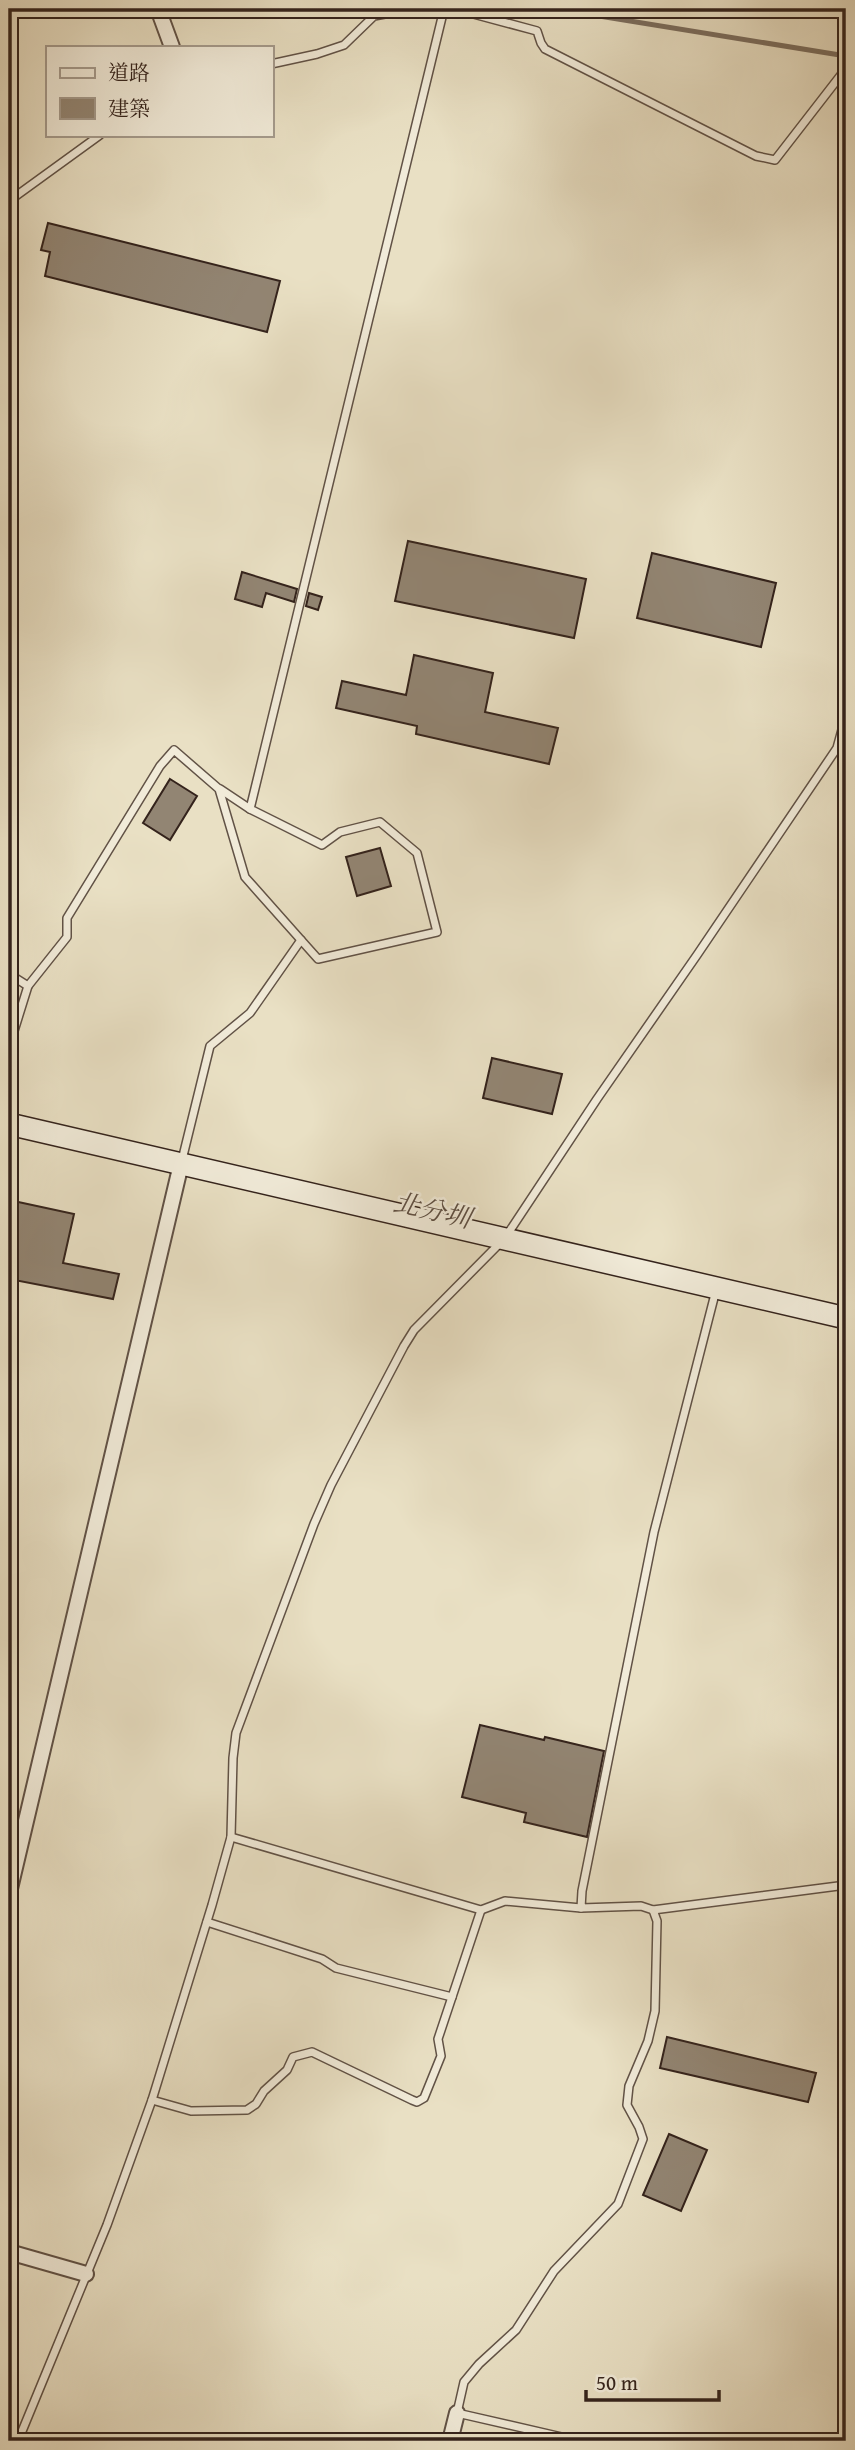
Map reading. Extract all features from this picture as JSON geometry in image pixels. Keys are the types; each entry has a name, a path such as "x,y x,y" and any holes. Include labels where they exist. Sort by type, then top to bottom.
{"street":[{"path":"158,9 172,46"},
{"path":"9,1124 179,1173 505,1238 714,1296 846,1318"},
{"path":"9,1893 179,1173"},
{"path":"9,2252 86,2274"},
{"path":"450,2441 457,2413"}],"lane":[{"path":"273,64 344,45 374,16 412,9"},
{"path":"250,809 444,9"},
{"path":"455,9 537,31 545,49 756,156 775,160 844,71 846,72"},
{"path":"9,201 99,136"},
{"path":"18,2441 107,2225 152,2100 231,1837 236,1733 331,1485 414,1330 505,1238 597,1098 837,748 846,715"},
{"path":"9,1047 28,986 67,937 67,918 160,766 174,750 219,789 250,809 322,845 340,832 380,822 417,853 437,932 318,959 246,877 219,789"},
{"path":"179,1173 210,1046 250,1013 301,940"},
{"path":"9,974 28,986"},
{"path":"581,1908 582,1891 654,1532 714,1296"},
{"path":"231,1837 481,1910 505,1901 581,1908 641,1906 653,1910 846,1885"},
{"path":"152,2100 191,2111 247,2110 256,2104 264,2091 287,2070 293,2057 312,2052 417,2102 424,2098 441,2056 438,2039 481,1910"},
{"path":"579,2441 457,2413 464,2382 516,2330 554,2271 618,2204 643,2140 627,2105 629,2086 648,2041 655,2011 657,1921 653,1910"},
{"path":"207,1922 322,1959 336,1968 452,1997"}],"building":[{"path":"48,223 280,281 267,332 45,276 50,252 41,250"},
{"path":"408,541 586,579 574,638 395,601"},
{"path":"652,553 776,583 761,647 637,618"},
{"path":"242,572 297,589 294,602 266,593 262,607 235,599"},
{"path":"309,593 322,597 318,610 306,606"},
{"path":"414,655 493,673 485,712 558,728 549,764 416,734 417,726 336,708 342,681 406,695"},
{"path":"170,779 197,796 170,840 143,823"},
{"path":"380,848 391,886 357,896 346,857"},
{"path":"492,1058 562,1074 552,1114 483,1098"},
{"path":"9,1200 74,1214 63,1263 119,1274 113,1299 9,1279"},
{"path":"480,1725 604,1751 587,1837 524,1822 526,1813 462,1797"},
{"path":"667,2037 816,2073 808,2102 660,2068"},
{"path":"669,2134 707,2150 681,2211 643,2195"}],"waterway":[{"path":"556,9 846,56"}],"water label":[{"name":"北分圳","path":"432,1210"}]}
